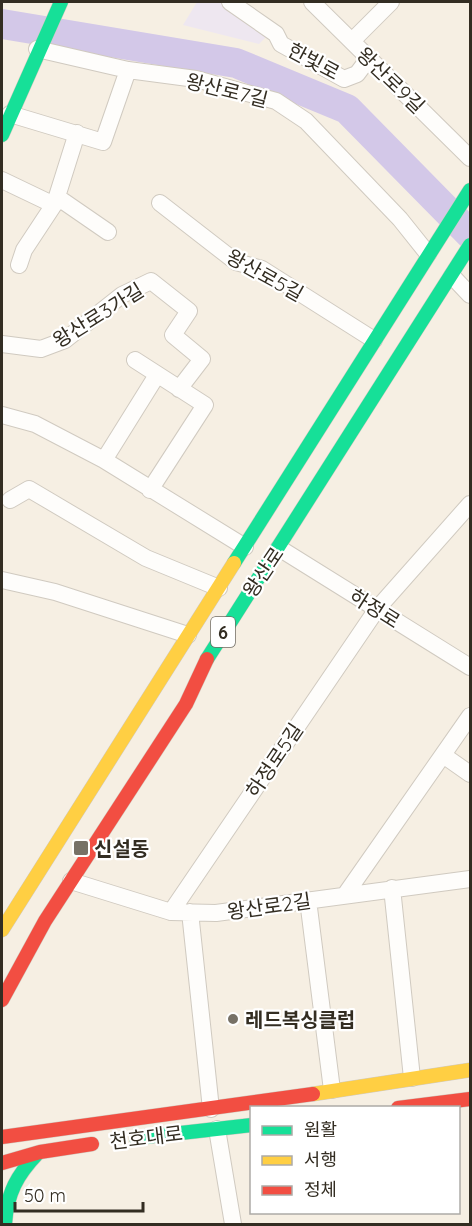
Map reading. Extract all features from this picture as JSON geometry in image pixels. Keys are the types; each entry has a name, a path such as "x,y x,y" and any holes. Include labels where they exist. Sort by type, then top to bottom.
{"main road":[{"path":"2,135 38,49 61,2"},
{"name":"6","path":"430,251 471,190"},
{"name":"6","path":"454,273 471,245"},
{"name":"왕산로","path":"2,930 430,251"},
{"name":"왕산로","path":"2,1000 45,921 186,704 212,649 454,273"},
{"name":"천호대로","path":"2,1137 471,1070"},
{"path":"407,1106 471,1099"},
{"path":"10,1120 36,1133"},
{"name":"천호대로","path":"2,1164 40,1152 250,1125"},
{"path":"5,1224 6,1202 10,1185 40,1152"}],"street":[{"name":"한빛로","path":"230,2 276,34 281,44 344,79 357,75 369,58"},
{"name":"왕산로9길","path":"312,2 471,158"},
{"path":"352,41 391,2"},
{"name":"왕산로7길","path":"38,49 128,70 196,80 276,101 306,121 430,251"},
{"path":"10,114 103,141 128,70"},
{"path":"19,265 24,250 55,203 77,133"},
{"path":"2,180 50,203 63,201 108,232"},
{"name":"왕산로5길","path":"160,203 236,262 262,269 374,340"},
{"path":"454,273 471,295"},
{"name":"왕산로3가길","path":"2,344 41,349 65,340 122,295 151,282 189,311 173,335 202,358 179,389"},
{"path":"135,360 205,405 150,490"},
{"path":"104,460 157,375"},
{"path":"2,415 35,424 104,460 245,547"},
{"name":"왕산로","path":"10,500 29,489 146,558 219,588"},
{"name":"하정로5길","path":"171,912 377,609 471,504"},
{"name":"하정로","path":"279,548 471,667"},
{"path":"2,580 55,592 188,635"},
{"path":"345,895 471,716"},
{"path":"443,755 471,774"},
{"name":"왕산로2길","path":"71,881 171,912 216,913 471,879"},
{"path":"392,888 412,1078"},
{"path":"308,900 332,1090"},
{"path":"190,912 210,1109"},
{"path":"217,1129 233,1224"}],"shaded area":[{"path":"197,2 230,2 272,31 259,44 183,25"}],"waterway":[{"path":"2,24 236,63 347,109 470,234"}],"traffic: fast":[{"path":"2,135 61,2"},
{"path":"234,563 470,190"},
{"path":"207,659 470,245"},
{"path":"136,1138 250,1125"},
{"path":"5,1224 14,1185 38,1153"}],"traffic: slow":[{"path":"2,930 234,563"},
{"path":"313,1094 470,1070"}],"traffic: jam":[{"path":"2,1000 45,921 186,704 207,659"},
{"path":"2,1137 313,1094"},
{"path":"414,1106 470,1099"},
{"path":"2,1163 40,1152 92,1144"}],"place":[{"name":"신설동","path":"81,848"},
{"name":"레드복싱클럽","path":"233,1019"}]}
